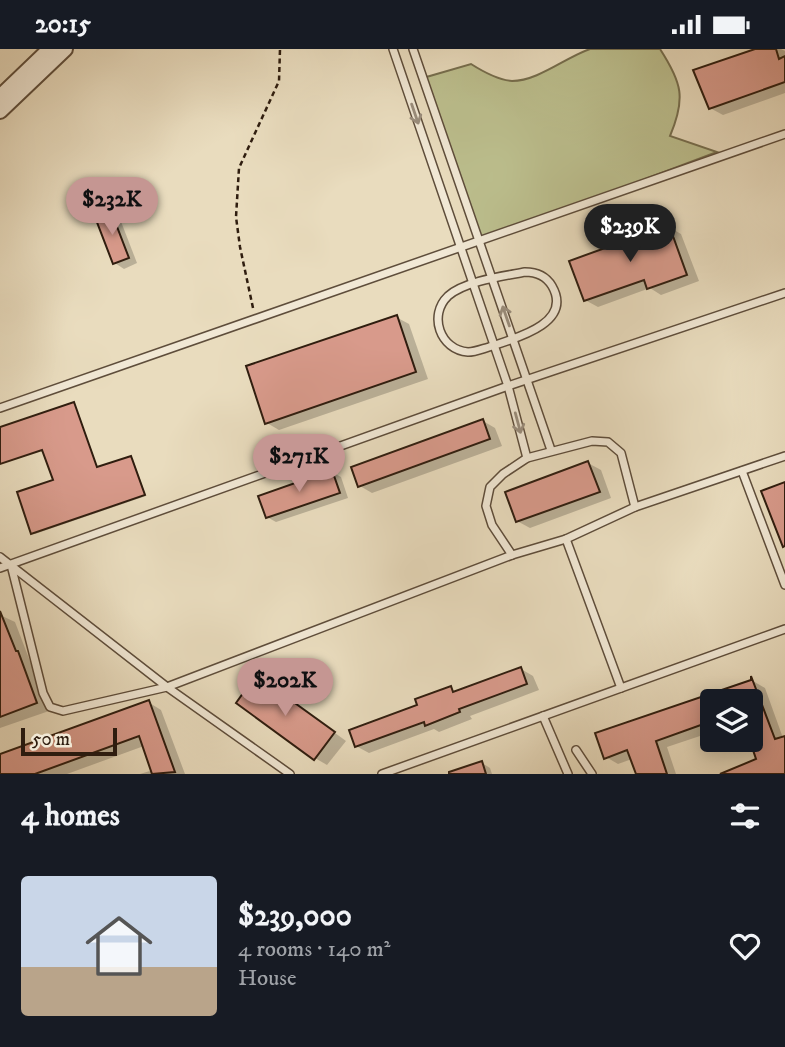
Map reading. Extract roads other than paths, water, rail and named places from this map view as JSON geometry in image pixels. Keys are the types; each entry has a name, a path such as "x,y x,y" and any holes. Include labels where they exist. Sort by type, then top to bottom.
{"street":[{"path":"0,97 50,49"},
{"path":"0,111 65,49"}],"lane":[{"path":"393,49 508,386 527,458"},
{"path":"413,49 551,450"},
{"path":"0,408 785,134"},
{"path":"533,272 547,279 555,292 556,306 551,319 540,328 473,352 460,350 448,343 440,332 438,318 442,304 452,293 474,284 533,272"},
{"path":"0,568 508,386 785,293"},
{"path":"512,555 492,525 486,506 490,487 503,474 527,458 592,441 608,442 621,453 635,507"},
{"path":"10,565 43,693 50,706 63,711 167,687 512,555 566,539 635,507 785,456"},
{"path":"742,471 785,585"},
{"path":"566,539 621,688"},
{"path":"0,558 167,687 290,774"},
{"path":"382,774 785,629"},
{"path":"543,716 568,774"},
{"path":"576,750 592,774"}]}
